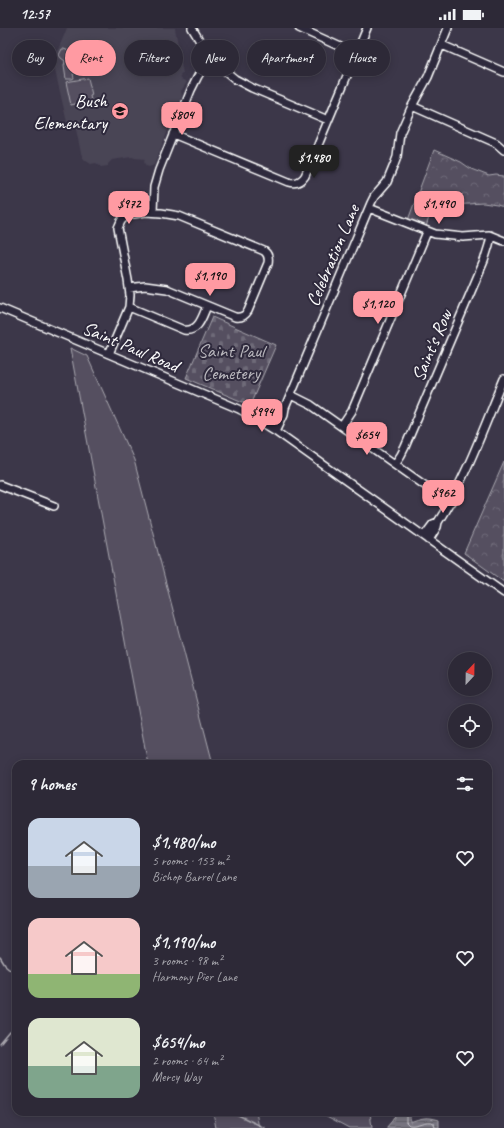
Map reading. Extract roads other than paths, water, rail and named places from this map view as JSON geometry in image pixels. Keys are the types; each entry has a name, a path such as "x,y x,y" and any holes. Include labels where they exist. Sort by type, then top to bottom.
{"street":[{"path":"192,28 199,40"},
{"path":"298,28 334,44"},
{"path":"362,40 367,28"},
{"name":"Celebration Lane","path":"273,429 279,412 285,408 291,395 374,197 387,182 397,157 400,133 412,106 428,77 448,28"},
{"path":"442,45 504,72"},
{"path":"153,212 154,187 158,170 198,76"},
{"path":"231,76 252,88 328,120"},
{"path":"173,134 289,182 300,182 305,176 347,76"},
{"path":"412,106 496,143 504,150"},
{"path":"369,208 438,235 456,237 481,235 491,236 504,241"},
{"path":"109,354 129,307 130,295 118,228 120,221 127,215 146,212 161,212 179,216 264,251 269,260 248,310 242,317 235,317 167,289 145,286 129,288"},
{"path":"342,426 352,411 428,232"},
{"name":"Saint's Row","path":"395,464 405,447 484,261 491,236"},
{"path":"129,307 184,330 193,330 199,324 207,306"},
{"name":"Saint Paul Road","path":"0,308 239,409 273,429 504,593"},
{"path":"427,538 432,524 438,522 451,502 460,484 504,379"},
{"path":"291,395 311,405 437,494 451,502"},
{"path":"0,484 54,506"}],"water":[{"path":"395,1116 410,1116 410,1122 417,1119 431,1118 439,1120 439,1128 386,1128"}],"waterway":[{"path":"0,957 5,965 12,971"},
{"path":"0,1044 10,1032 12,1032"},
{"path":"240,1116 265,1128"}],"place":[{"name":"Bush Elementary","path":"120,111"}],"park label":[{"name":"Saint Paul Cemetery","path":"231,361"}]}
